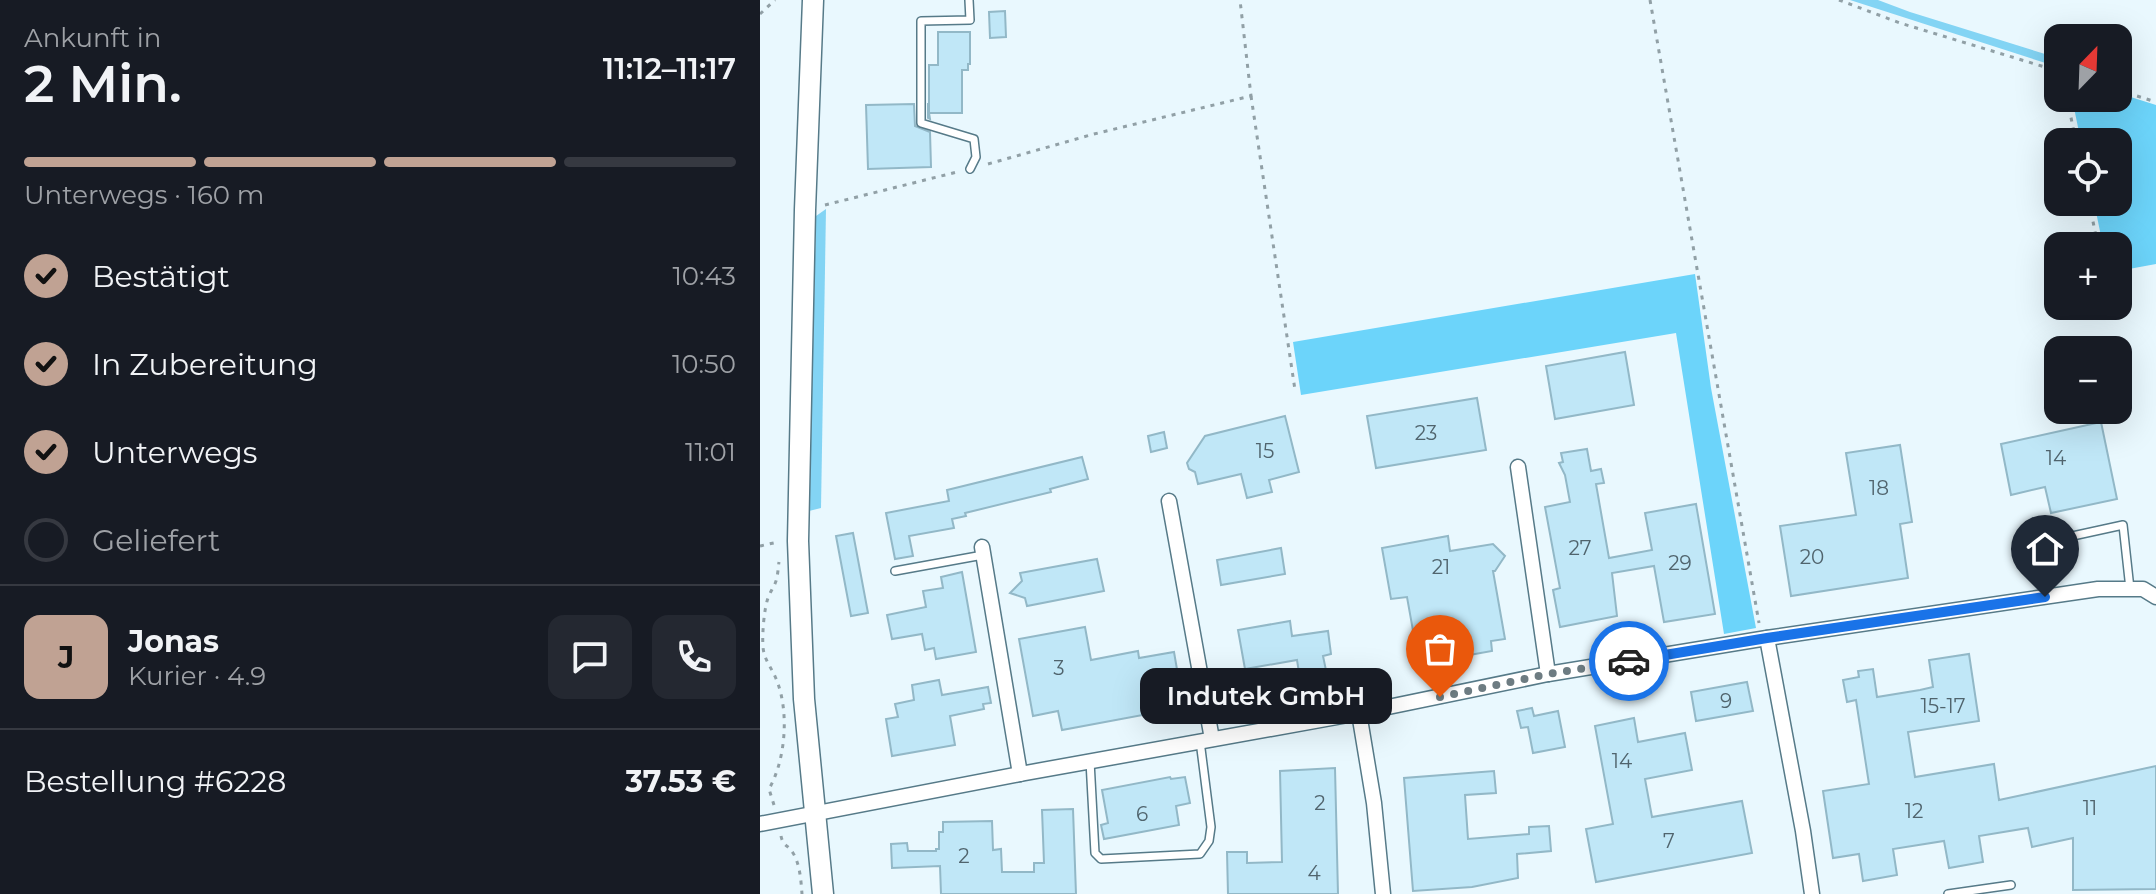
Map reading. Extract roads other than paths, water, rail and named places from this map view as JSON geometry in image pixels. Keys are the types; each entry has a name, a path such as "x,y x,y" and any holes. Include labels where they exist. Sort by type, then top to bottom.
{"street":[{"path":"813,0 798,541 804,699 823,894"},
{"path":"1518,467 1548,674"},
{"path":"1169,501 1206,740"},
{"path":"983,551 1020,774"},
{"path":"760,824 1359,713 1548,674 1764,638 2098,589 2143,589 2156,597"},
{"path":"1764,638 1803,831 1812,894"},
{"path":"1359,713 1374,803 1383,894"}],"lane":[{"path":"969,0 970,20 921,21 921,123 974,139 976,157 970,169"},
{"path":"2045,597 2036,544 2123,525 2130,589"},
{"path":"895,571 983,551"},
{"path":"1090,761 1095,853 1101,859 1200,854 1209,841 1211,827 1206,740"},
{"path":"1948,894 2011,885"}],"place":[{"name":"Indutek GmbH","path":"1440,697"}]}
